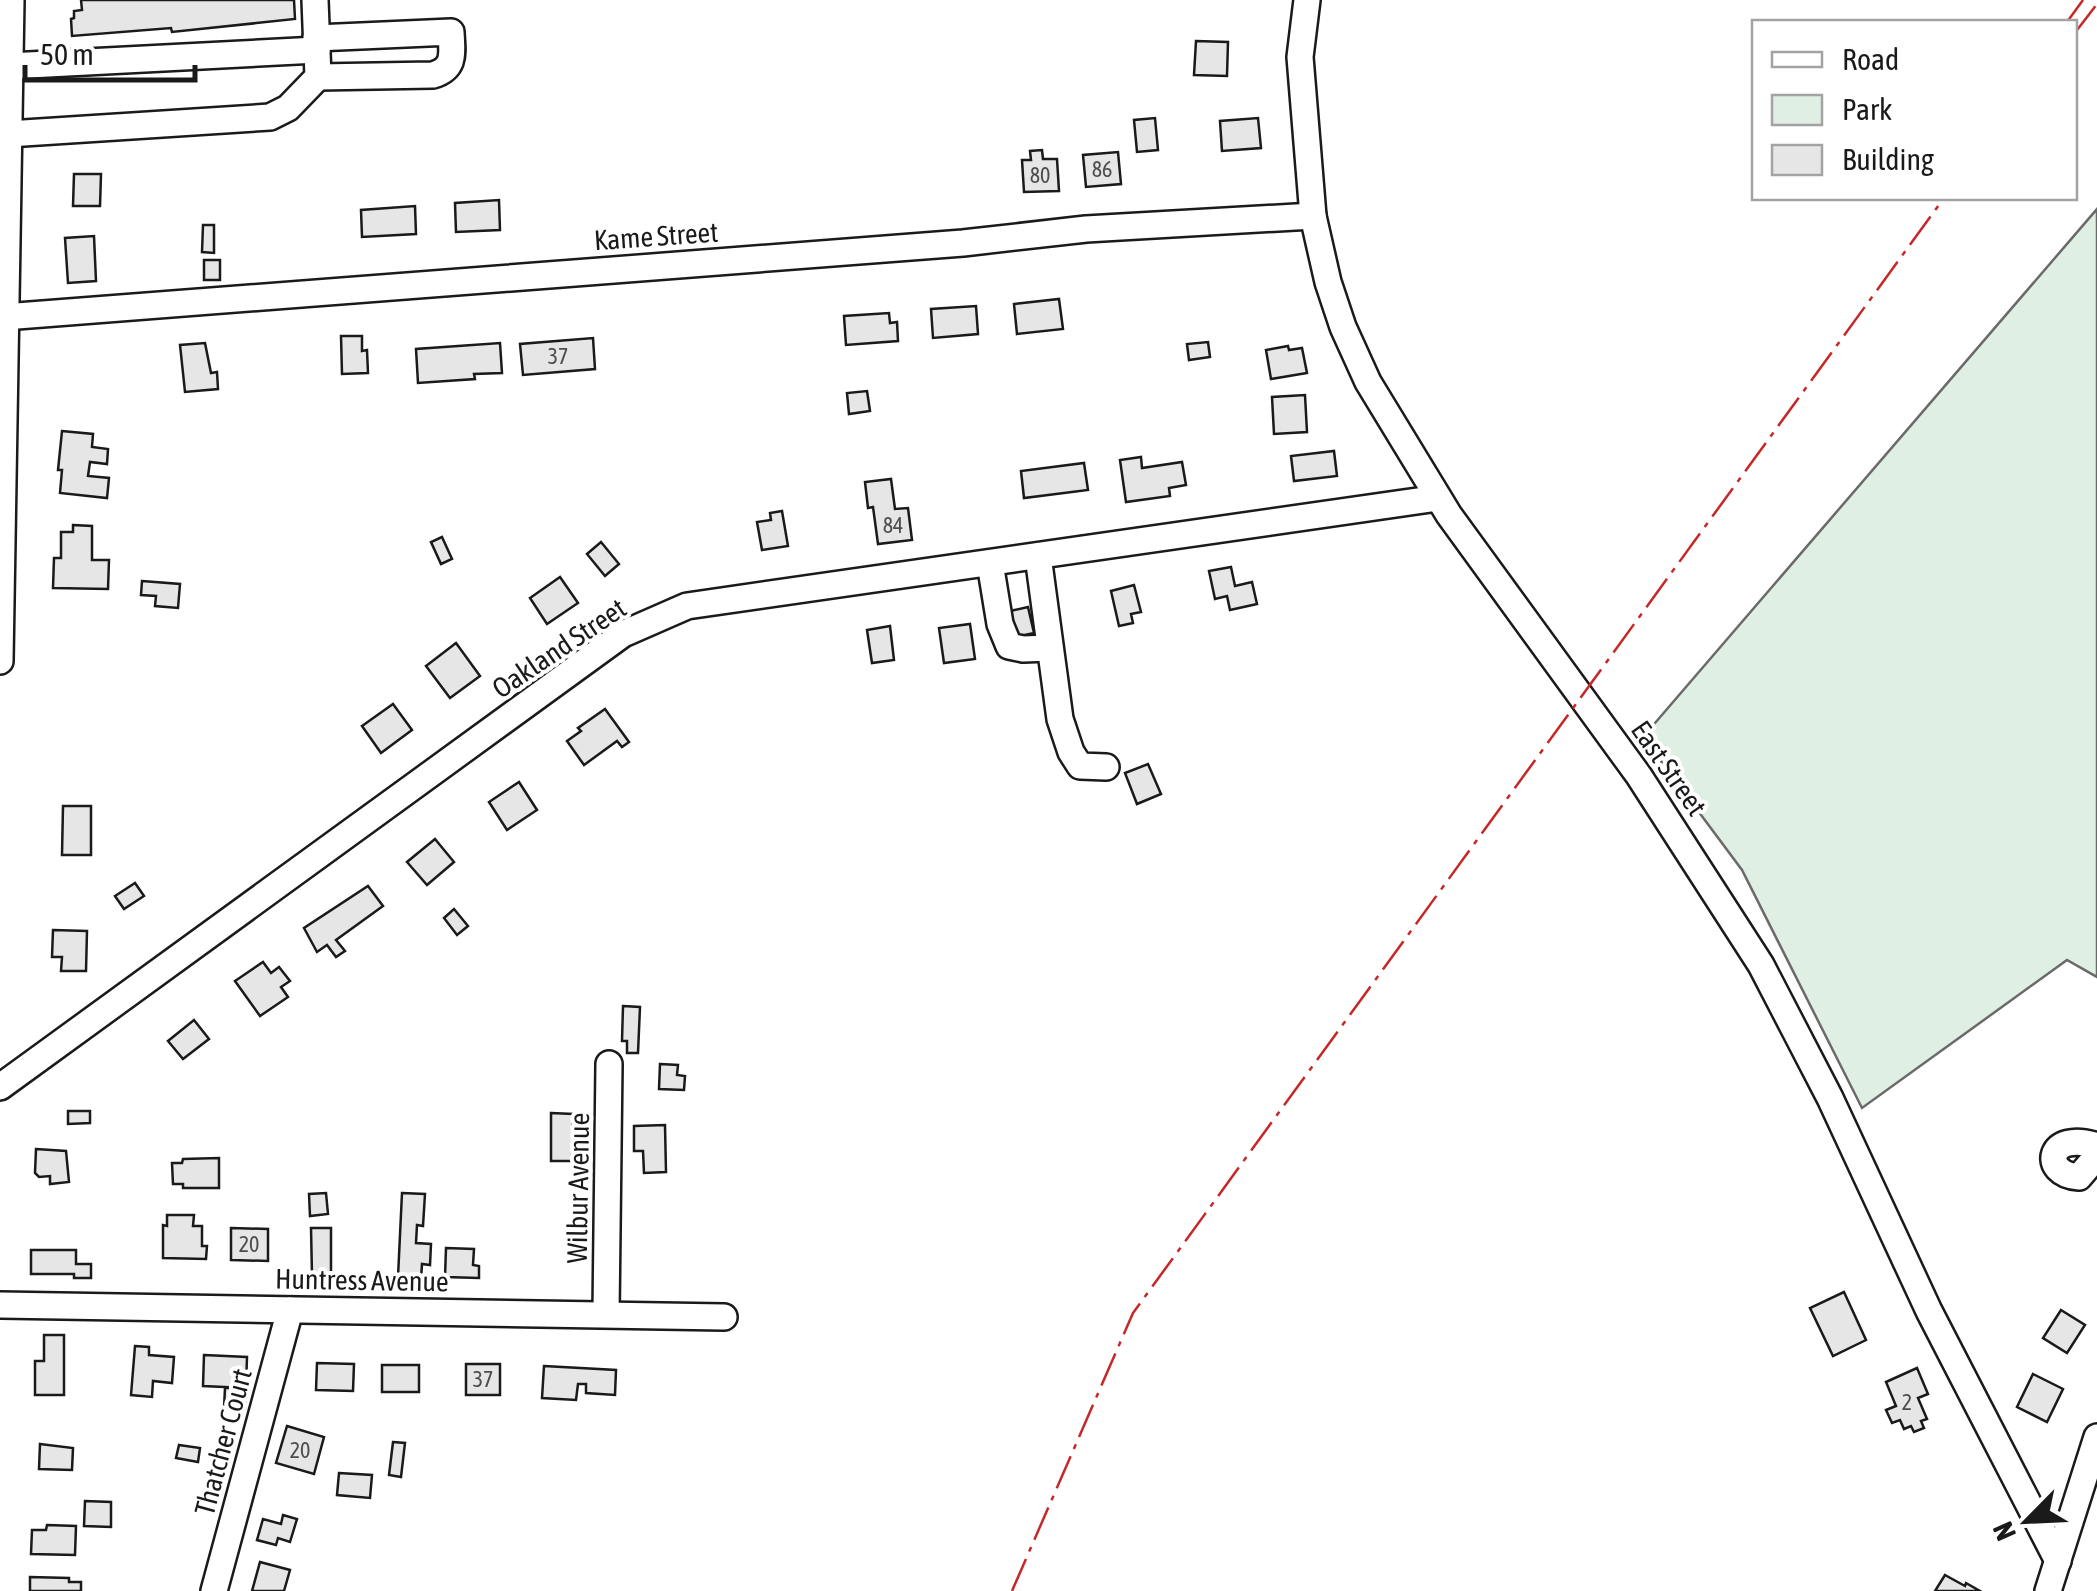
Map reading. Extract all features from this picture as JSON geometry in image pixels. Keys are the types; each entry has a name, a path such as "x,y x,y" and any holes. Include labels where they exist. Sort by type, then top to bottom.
{"street":[{"path":"0,661 2,316 11,0"},
{"path":"315,0 318,78"},
{"name":"East Street","path":"1306,0 1300,57 1312,216 1328,282 1360,364 1438,498 1640,776 1762,965 1830,1098 1929,1311 2058,1561"},
{"path":"8,134 270,117 288,108 318,78 434,75 446,71 452,60 451,32 10,66"},
{"name":"Kame Street","path":"2,316 963,243 1086,229 1312,216"},
{"name":"Oakland Street","path":"0,1087 622,634 687,606 1438,498"},
{"path":"1038,556 1060,719 1080,766 1106,767"},
{"path":"990,562 1000,624 1009,646 1050,648"},
{"name":"Wilbur Avenue","path":"606,1313 609,1064"},
{"path":"2097,1146 2066,1141 2058,1147 2054,1158 2057,1169 2065,1176 2079,1176 2097,1156"},
{"name":"Huntress Avenue","path":"0,1305 724,1317"},
{"name":"Thatcher Court","path":"214,1591 290,1310"},
{"path":"2048,1591 2097,1437"}],"green space":[{"path":"2097,209 2097,977 2067,960 1862,1108 1742,870 1643,737"}],"building":[{"path":"81,0 294,0 295,19 172,32 171,28 72,36 71,19 74,11 82,10"},
{"path":"1196,41 1228,42 1227,76 1194,75"},
{"path":"1155,118 1158,150 1137,152 1134,120"},
{"path":"1258,118 1261,148 1222,151 1220,121"},
{"path":"1042,150 1043,159 1057,159 1059,191 1024,192 1022,160 1031,160 1030,151"},
{"path":"1118,152 1121,184 1086,187 1083,155"},
{"path":"74,174 101,174 100,206 73,206"},
{"path":"499,200 500,230 456,232 455,203"},
{"path":"415,206 416,234 362,237 361,210"},
{"path":"203,225 214,225 214,253 202,252"},
{"path":"94,236 96,281 68,283 65,238"},
{"path":"204,260 220,260 220,280 204,280"},
{"path":"1059,299 1063,329 1017,334 1014,304"},
{"path":"976,306 978,334 933,338 931,309"},
{"path":"889,313 890,323 897,322 898,341 846,345 844,316"},
{"path":"341,336 362,336 368,373 342,374"},
{"path":"593,338 595,369 523,375 520,344"},
{"path":"1208,342 1210,357 1189,360 1187,344"},
{"path":"205,343 211,373 217,372 218,389 185,392 180,345"},
{"path":"500,343 502,373 418,383 416,349"},
{"path":"1288,346 1289,350 1302,348 1307,373 1271,379 1266,350"},
{"path":"867,391 870,411 849,414 847,393"},
{"path":"1305,395 1307,432 1274,434 1272,397"},
{"path":"62,431 93,434 92,447 108,449 107,464 90,462 88,476 109,478 107,498 60,493"},
{"path":"1334,451 1337,476 1294,481 1291,456"},
{"path":"1141,457 1142,468 1182,462 1186,485 1169,488 1170,496 1126,502 1120,460"},
{"path":"1084,463 1088,490 1024,498 1021,471"},
{"path":"891,479 895,509 908,508 912,540 878,544 865,482"},
{"path":"782,511 788,546 762,550 757,522 771,520 770,513"},
{"path":"73,525 92,526 92,560 109,560 108,589 53,588 54,558 61,558 61,532 73,532"},
{"path":"442,537 452,559 441,564 431,542"},
{"path":"601,542 619,564 605,576 587,554"},
{"path":"1231,567 1235,586 1252,582 1257,604 1230,610 1227,596 1215,599 1209,571"},
{"path":"560,577 578,603 547,624 530,598"},
{"path":"142,581 180,584 178,608 155,606 156,596 141,595"},
{"path":"1134,585 1141,612 1131,614 1133,623 1119,626 1111,591"},
{"path":"1028,607 1034,633 1016,637 1010,611"},
{"path":"970,624 975,659 944,663 939,628"},
{"path":"890,626 894,660 872,663 867,630"},
{"path":"456,643 480,676 450,698 426,666"},
{"path":"393,704 412,730 381,753 362,726"},
{"path":"605,709 629,742 622,747 617,741 584,765 567,741"},
{"path":"1148,764 1161,794 1137,804 1125,773"},
{"path":"519,782 537,810 507,830 489,802"},
{"path":"63,806 91,806 91,855 62,855"},
{"path":"435,839 454,862 427,885 407,862"},
{"path":"135,883 144,896 124,909 115,896"},
{"path":"368,886 383,906 336,940 345,951 336,957 327,945 317,952 304,928"},
{"path":"454,909 468,926 457,935 444,918"},
{"path":"53,930 87,931 86,971 61,971 62,957 52,957"},
{"path":"263,962 271,973 279,967 290,981 281,987 288,997 260,1016 235,981"},
{"path":"623,1006 640,1007 638,1053 627,1053 627,1041 622,1041"},
{"path":"194,1020 209,1039 183,1059 168,1041"},
{"path":"660,1064 678,1065 677,1075 685,1076 684,1090 659,1089"},
{"path":"68,1111 90,1111 90,1123 68,1124"},
{"path":"551,1113 573,1114 572,1161 551,1161"},
{"path":"665,1125 666,1172 644,1173 643,1151 634,1151 634,1126"},
{"path":"36,1149 66,1151 69,1182 50,1184 50,1176 39,1177 35,1173"},
{"path":"219,1158 219,1188 183,1188 183,1184 173,1184 172,1163"},
{"path":"326,1193 328,1214 310,1216 309,1194"},
{"path":"402,1193 425,1194 423,1226 417,1225 416,1243 431,1244 430,1265 422,1264 421,1279 398,1277"},
{"path":"167,1215 194,1215 193,1226 202,1226 206,1259 163,1258 163,1225 167,1226"},
{"path":"231,1228 268,1229 268,1261 231,1260"},
{"path":"311,1228 331,1228 331,1275 312,1275"},
{"path":"446,1248 474,1249 473,1265 479,1266 479,1278 445,1277"},
{"path":"31,1250 76,1250 76,1264 91,1264 91,1278 31,1274"},
{"path":"1844,1292 1866,1340 1833,1356 1810,1308"},
{"path":"2061,1310 2085,1325 2067,1353 2043,1338"},
{"path":"44,1335 64,1335 64,1395 35,1395 35,1361 44,1361"},
{"path":"135,1346 149,1347 149,1355 174,1357 172,1383 153,1381 152,1397 131,1395"},
{"path":"204,1355 247,1357 246,1388 203,1386"},
{"path":"317,1363 354,1364 353,1391 316,1390"},
{"path":"466,1364 500,1364 500,1395 466,1395"},
{"path":"382,1365 419,1365 419,1392 382,1392"},
{"path":"544,1366 616,1370 615,1395 586,1393 586,1384 578,1384 576,1400 542,1398"},
{"path":"1917,1368 1928,1394 1918,1398 1927,1419 1921,1421 1924,1428 1914,1432 1911,1426 1904,1429 1900,1420 1892,1423 1886,1410 1896,1406 1886,1382"},
{"path":"2033,1374 2063,1389 2047,1422 2017,1407"},
{"path":"225,1388 245,1388 245,1408 224,1408"},
{"path":"287,1426 324,1437 314,1474 276,1463"},
{"path":"393,1442 405,1443 401,1477 389,1475"},
{"path":"40,1444 73,1448 72,1470 39,1469"},
{"path":"179,1445 200,1448 198,1462 176,1458"},
{"path":"339,1473 372,1475 370,1498 337,1495"},
{"path":"85,1501 111,1502 111,1527 84,1526"},
{"path":"283,1515 297,1519 290,1542 278,1538 276,1545 257,1540 263,1519 281,1524"},
{"path":"47,1525 76,1526 75,1555 31,1554 32,1530 46,1530"},
{"path":"260,1562 290,1570 284,1591 252,1591"},
{"path":"1945,1575 1965,1586 1966,1583 1980,1591 1935,1591"},
{"path":"30,1577 69,1578 69,1582 81,1582 81,1591 30,1591"}],"power":[{"path":"2068,20 2083,0"},
{"path":"2077,30 2097,4"},
{"path":"1012,1591 1133,1313 1943,200"}]}
